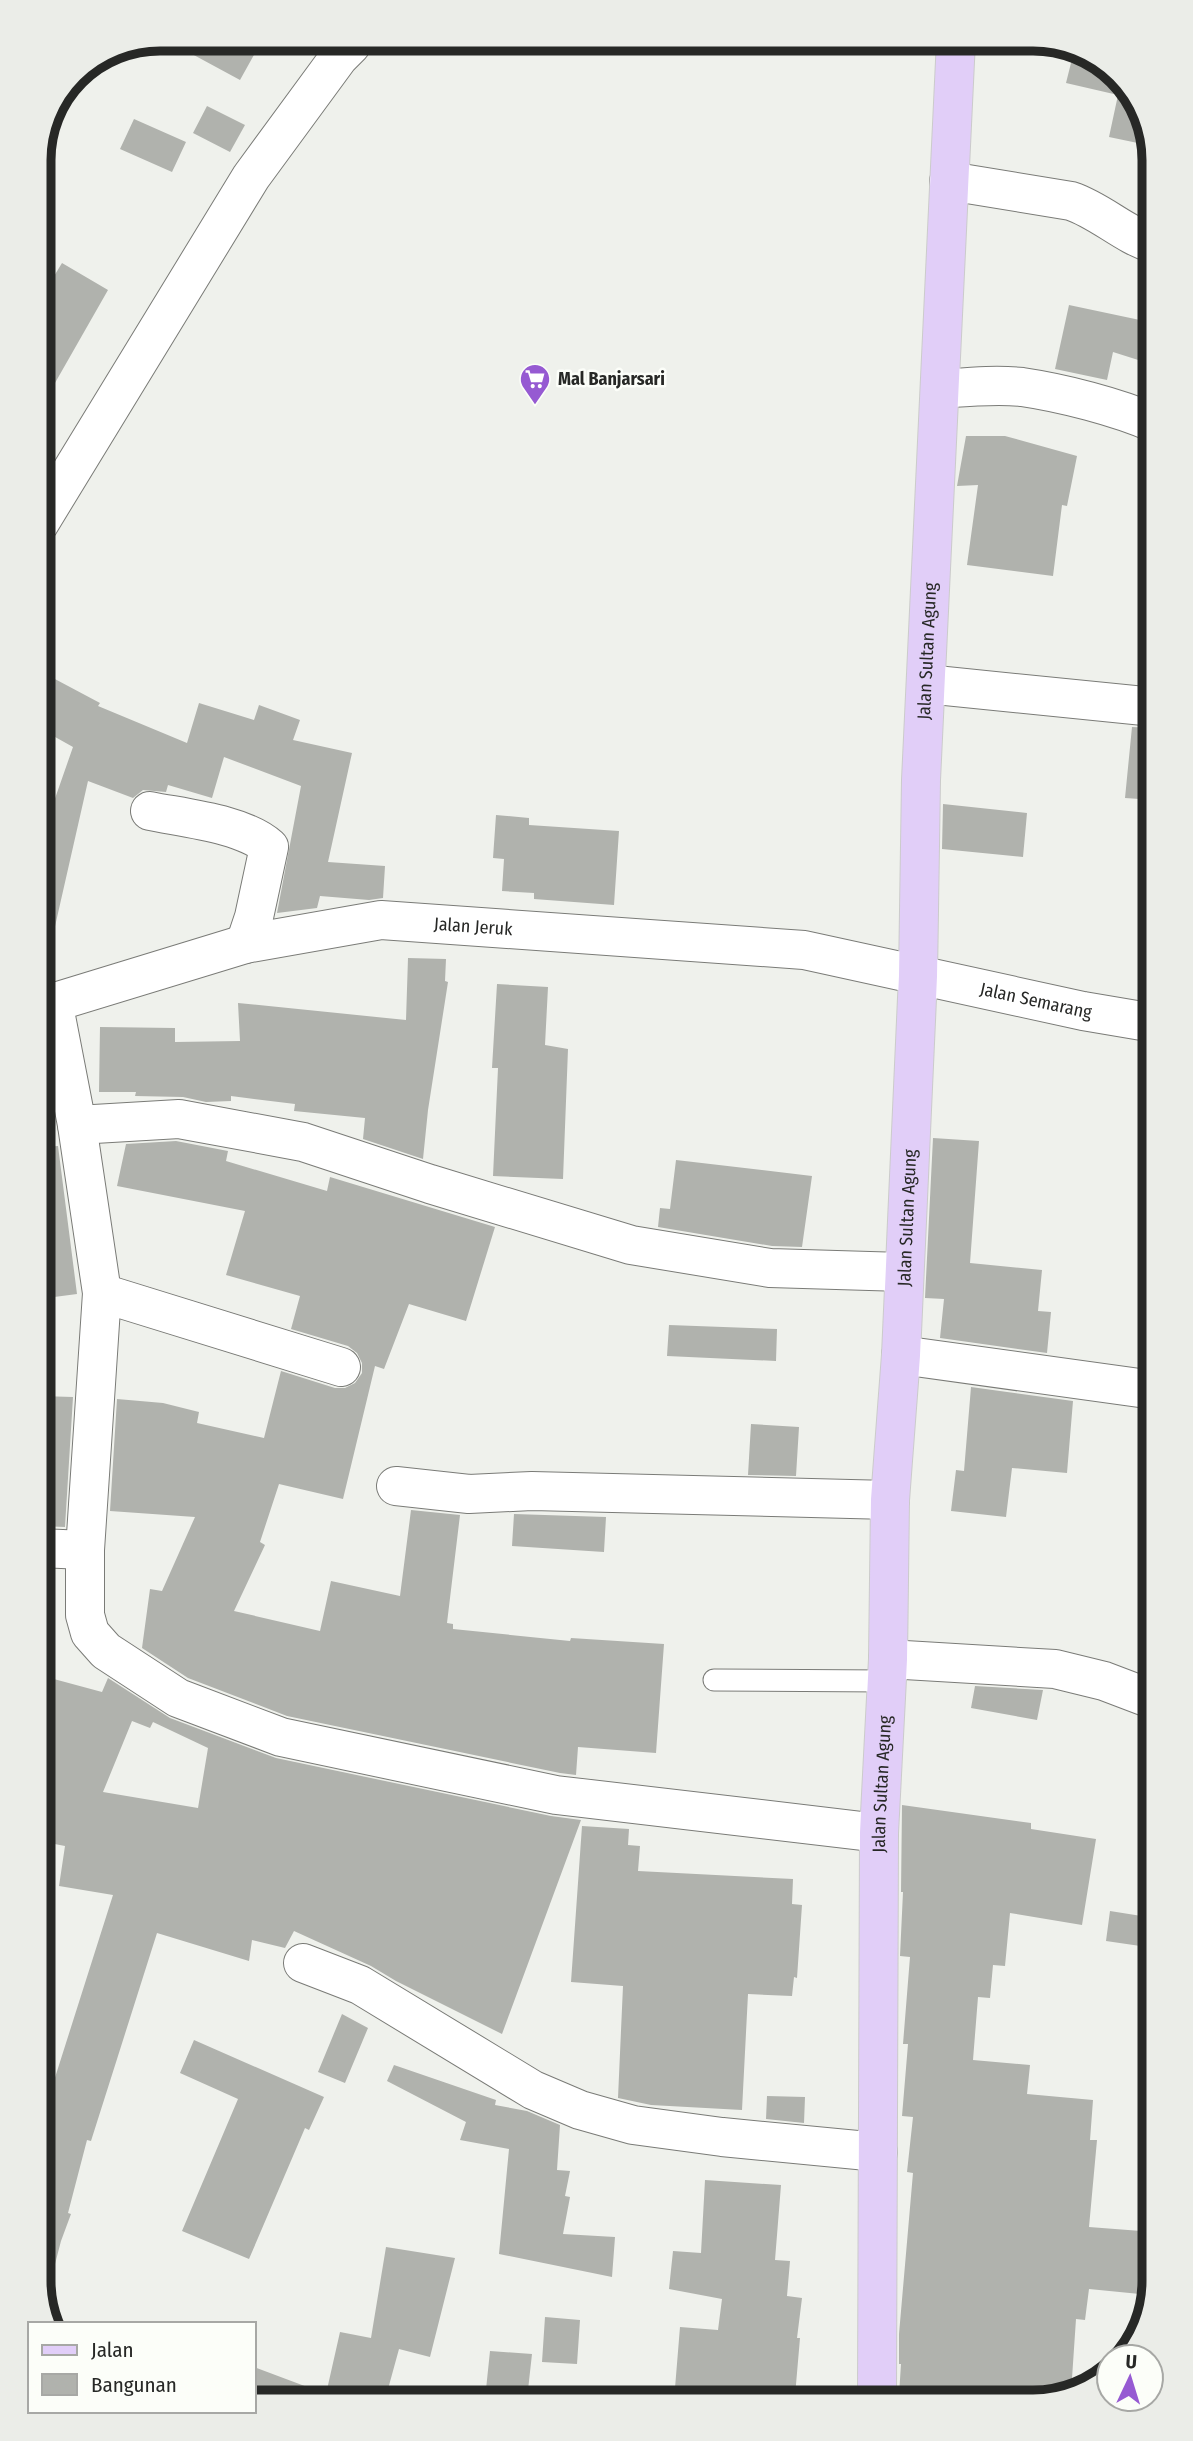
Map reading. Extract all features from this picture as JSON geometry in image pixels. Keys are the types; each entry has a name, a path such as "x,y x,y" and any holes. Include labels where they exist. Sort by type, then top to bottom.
{"main road":[{"name":"Jalan Sultan Agung","path":"877,2390 879,1833 888,1670 890,1500 901,1355 918,975 921,780 955,51"}],"street":[{"path":"51,504 251,177 345,51"},
{"path":"949,181 1071,201 1089,207 1142,240"},
{"path":"940,389 1022,387 1100,405 1142,419"},
{"path":"926,684 1142,706"},
{"path":"150,811 240,830 259,838 269,847 254,917 245,944"},
{"name":"Jalan Jeruk","path":"51,1002 245,944 381,920 804,950 918,975"},
{"name":"Jalan Semarang","path":"918,975 1142,1021"},
{"path":"51,1024 77,1125 102,1293 85,1550 85,1615 90,1633 106,1651 178,1698 282,1737 556,1795 879,1833"},
{"path":"77,1125 179,1119 303,1142 631,1245 770,1268 903,1272"},
{"path":"102,1293 341,1367"},
{"path":"901,1355 1142,1388"},
{"path":"396,1486 469,1494 546,1491 890,1500"},
{"path":"51,1549 85,1550"},
{"path":"888,1670 1055,1670 1104,1682 1142,1696"},
{"path":"303,1963 360,1984 534,2090 580,2110 633,2125 722,2137 878,2151"}],"lane":[{"path":"714,1680 888,1670"}],"building":[{"path":"186,51 256,51 240,80"},
{"path":"1072,59 1100,73 1128,105 1140,144 1109,137 1118,95 1066,83"},
{"path":"207,106 245,125 230,152 193,133"},
{"path":"134,119 186,142 172,172 120,149"},
{"path":"62,263 108,290 51,390 51,281"},
{"path":"1069,305 1142,320 1142,361 1113,352 1107,380 1055,369"},
{"path":"966,436 1005,436 1077,456 1067,506 1062,505 1053,576 967,565 978,485 957,486"},
{"path":"53,678 100,703 98,706 187,743 199,703 254,720 259,705 300,720 293,740 352,753 328,862 385,866 383,898 369,900 320,896 317,908 277,913 301,786 224,757 212,798 168,785 166,792 143,790 133,798 88,781 51,944 51,810 73,747 51,735"},
{"path":"1132,727 1142,727 1142,799 1125,798"},
{"path":"943,804 1027,813 1023,857 942,849"},
{"path":"496,815 529,818 529,825 619,831 614,905 534,899 534,893 502,891 504,859 493,858"},
{"path":"408,958 446,959 445,981 448,982 423,1159 363,1139 365,1118 294,1111 295,1104 231,1096 231,1101 206,1102 183,1097 135,1096 136,1092 99,1092 100,1027 175,1028 175,1042 240,1041 238,1003 406,1020"},
{"path":"497,984 548,987 545,1045 568,1049 563,1179 493,1176 498,1068 492,1068"},
{"path":"933,1138 979,1141 970,1263 1042,1270 1038,1311 1051,1312 1047,1353 940,1338 944,1299 925,1298"},
{"path":"176,1141 228,1151 226,1161 327,1191 330,1177 495,1227 466,1321 409,1304 384,1369 375,1366 343,1499 279,1484 260,1542 265,1545 234,1611 320,1631 331,1581 400,1596 411,1510 460,1515 447,1623 453,1624 453,1629 570,1641 571,1638 664,1644 656,1753 578,1747 576,1775 560,1773 287,1716 188,1678 142,1648 150,1589 162,1591 195,1517 110,1511 117,1399 163,1403 199,1412 197,1423 264,1438 281,1371 335,1388 345,1388 355,1383 362,1373 362,1363 357,1353 348,1346 291,1329 300,1296 226,1275 245,1211 117,1186 126,1144"},
{"path":"51,1146 58,1146 77,1294 51,1297"},
{"path":"676,1160 812,1176 802,1247 772,1246 658,1227 660,1208 670,1209"},
{"path":"669,1325 777,1329 776,1361 667,1356"},
{"path":"971,1387 1073,1401 1067,1473 1012,1468 1006,1517 951,1511 956,1470 964,1471"},
{"path":"51,1396 73,1397 65,1527 51,1526"},
{"path":"751,1424 799,1427 796,1476 748,1475"},
{"path":"514,1514 606,1517 604,1552 512,1546"},
{"path":"51,1678 102,1692 108,1678 170,1718 276,1758 581,1820 502,2034 371,1966 294,1931 285,1948 252,1940 249,1961 157,1933 91,2141 87,2140 68,2213 71,2214 51,2279 51,2090 113,1895 59,1886 65,1846 51,1843","holes":["132,1721 150,1728 153,1722 208,1748 198,1808 103,1792"]},
{"path":"975,1686 1043,1690 1037,1720 971,1708"},
{"path":"902,1805 1031,1823 1031,1829 1096,1839 1082,1925 1010,1913 1005,1966 993,1965 990,1998 978,1997 973,2060 1030,2065 1027,2094 1093,2100 1090,2140 1097,2140 1089,2227 1142,2231 1141,2294 1089,2289 1085,2320 1076,2319 1072,2383 1033,2390 899,2390 899,2334 913,2173 907,2172 913,2117 902,2116 908,2044 903,2044 910,1957 900,1956"},
{"path":"582,1826 629,1829 628,1845 640,1846 638,1871 793,1879 792,1904 802,1905 797,1978 794,1977 792,1996 748,1994 742,2110 651,2105 618,2098 623,1986 571,1982"},
{"path":"1110,1911 1142,1916 1142,1946 1106,1941"},
{"path":"342,2014 368,2028 345,2083 318,2072"},
{"path":"194,2040 324,2097 309,2130 305,2128 249,2259 182,2231 238,2099 180,2073"},
{"path":"394,2065 496,2100 495,2105 527,2111 560,2125 557,2170 570,2171 565,2196 570,2197 563,2234 615,2237 612,2277 499,2254 509,2149 460,2140 466,2122 387,2081"},
{"path":"767,2096 805,2097 804,2123 766,2119"},
{"path":"705,2180 781,2185 775,2260 790,2261 787,2296 802,2298 797,2338 800,2338 796,2390 675,2388 680,2327 718,2330 722,2299 669,2289 673,2251 701,2253"},
{"path":"386,2247 455,2258 430,2357 399,2349 388,2390 327,2390 340,2332 371,2338"},
{"path":"545,2317 580,2320 577,2364 542,2362"},
{"path":"490,2351 532,2354 528,2390 486,2390"},
{"path":"256,2368 315,2390 256,2390"}],"place":[{"name":"Mal Banjarsari","path":"535,406"}]}
